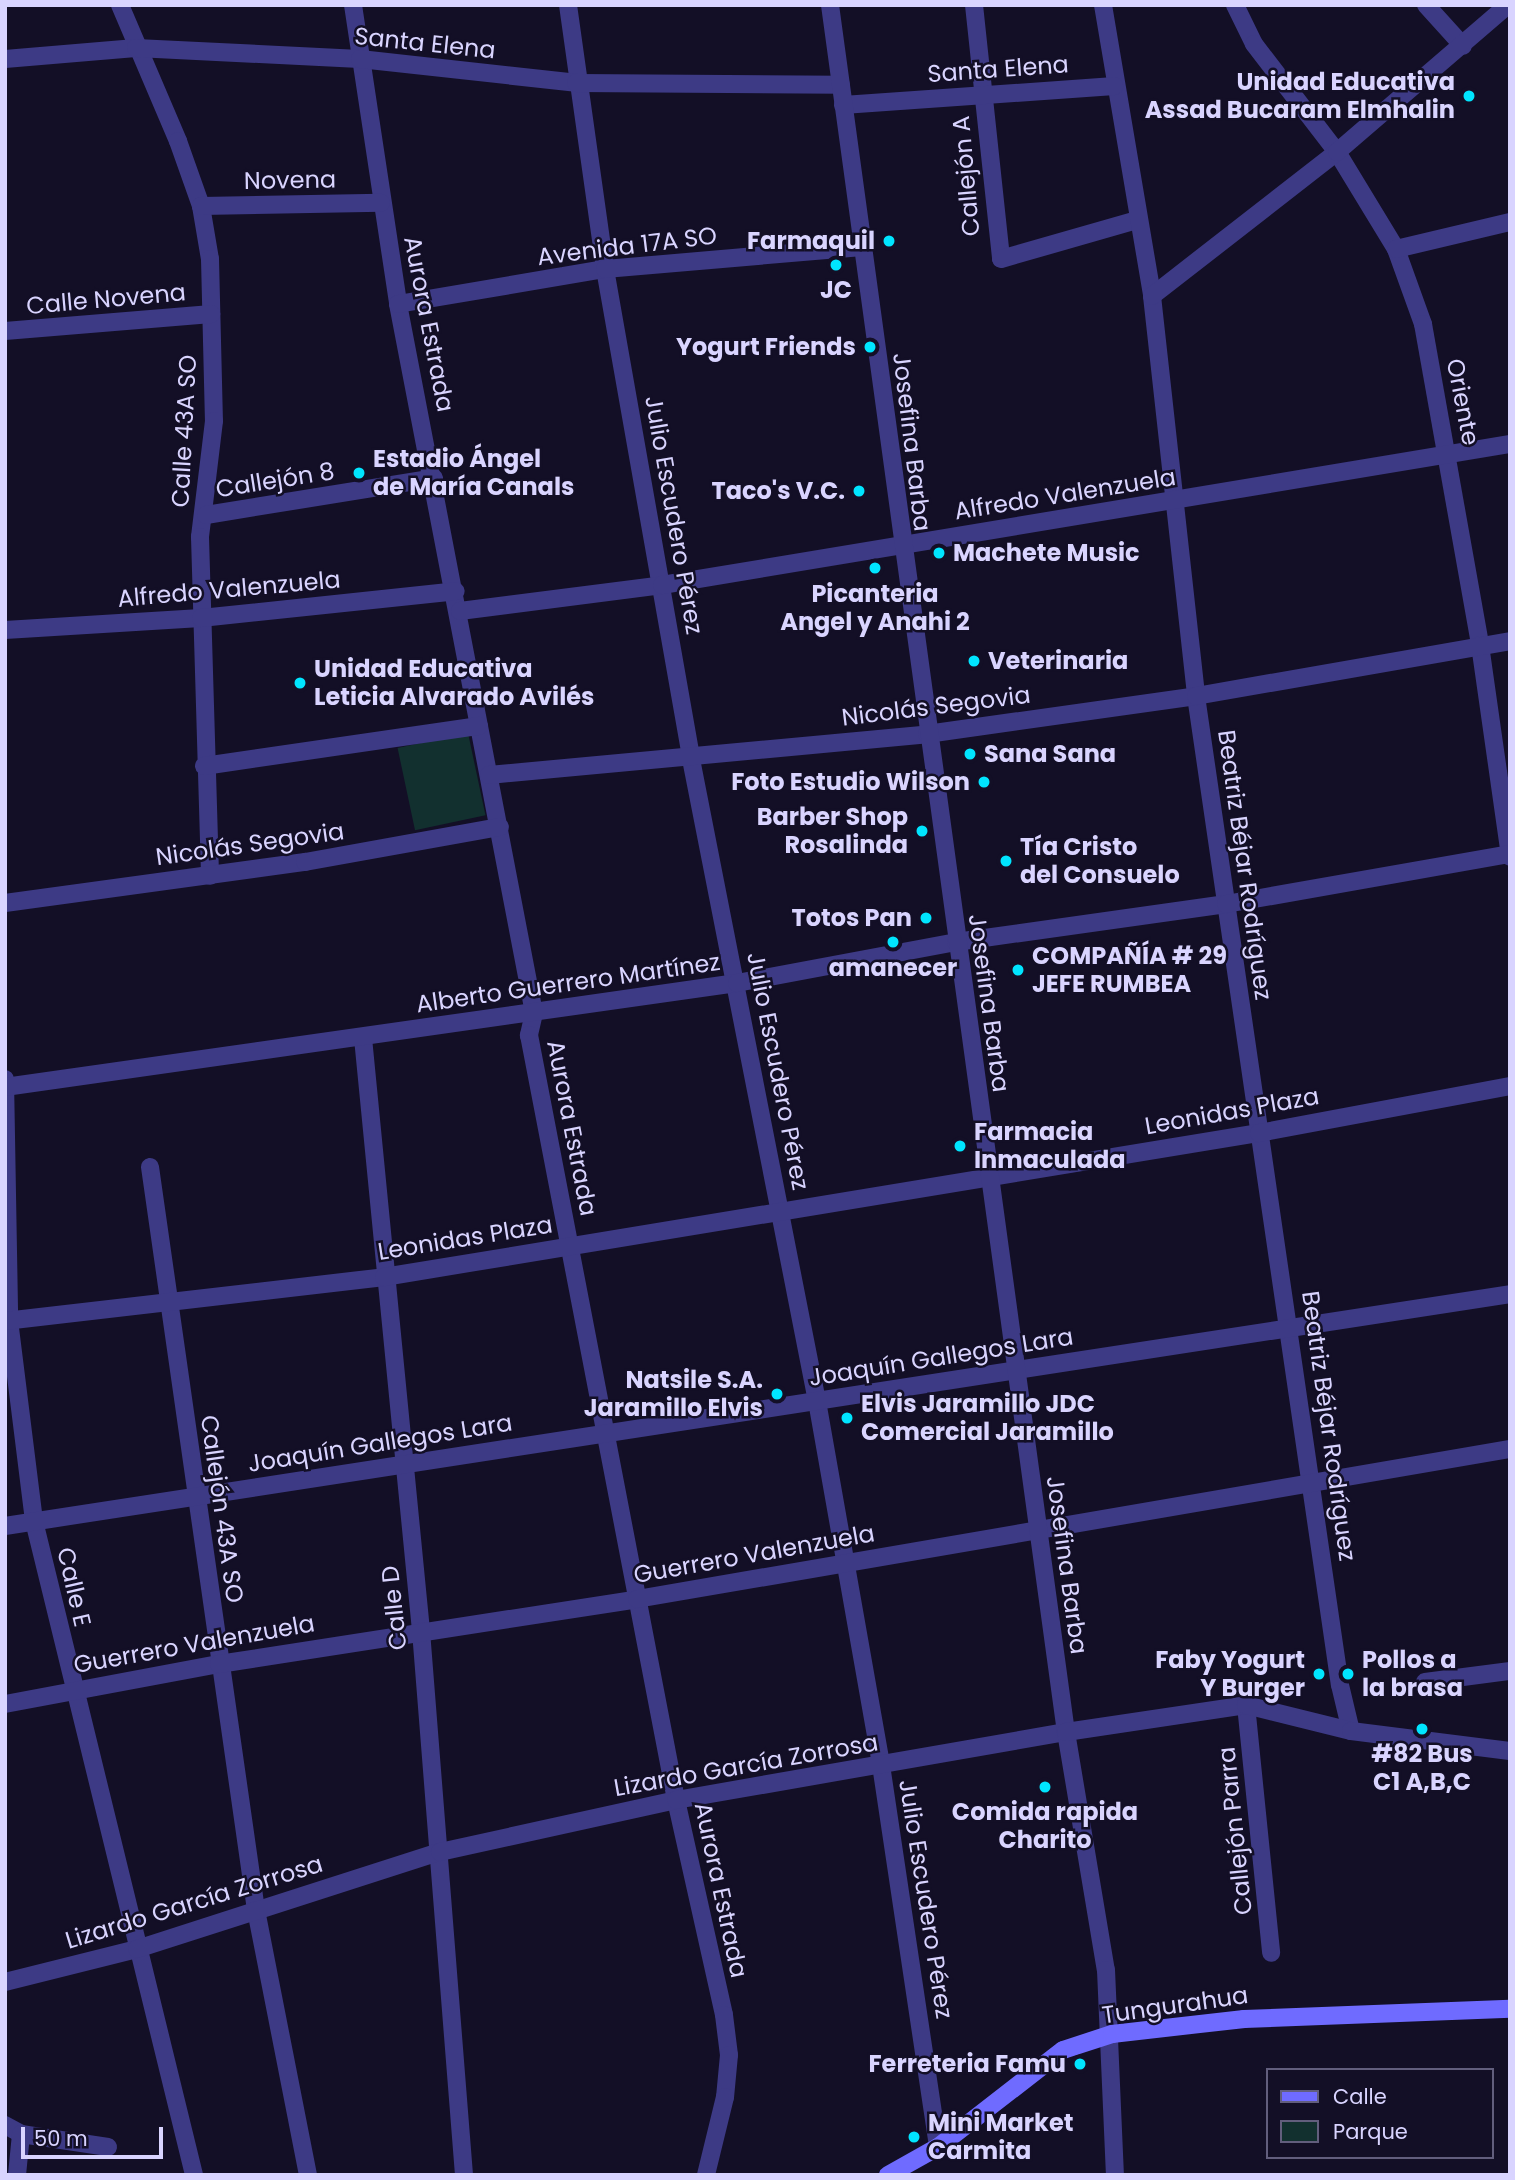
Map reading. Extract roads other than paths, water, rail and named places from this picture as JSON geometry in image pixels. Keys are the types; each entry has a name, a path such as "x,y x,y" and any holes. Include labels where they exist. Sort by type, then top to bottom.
{"main road":[{"name":"Tungurahua","path":"888,2175 938,2147 1063,2050 1112,2034 1244,2019 1510,2009"}],"street":[{"name":"Calle 43A SO","path":"120,5 136,48 178,141 201,206 210,259 214,421 206,515 200,537 204,766 211,876"},
{"name":"Aurora Estrada","path":"353,5 398,303 460,611 479,726 534,1013 529,1035 676,1800 729,2055 725,2097 706,2175"},
{"name":"Julio Escudero Pérez","path":"568,5 576,83 605,269 691,759 817,1401 881,1765 938,2147"},
{"name":"Josefina Barba","path":"830,5 900,544 1037,1528 1066,1731 1106,1970 1112,2034 1115,2175"},
{"name":"Callejón A","path":"974,5 1001,258 1137,220"},
{"name":"Beatriz Béjar Rodríguez","path":"1103,5 1114,86 1152,296 1196,696 1259,1133 1314,1482 1340,1685 1351,1731"},
{"name":"Oriente","path":"1235,5 1254,44 1337,152 1396,248 1423,324 1448,452 1480,645 1510,855"},
{"path":"1426,5 1462,46"},
{"path":"1152,296 1337,152 1508,5"},
{"name":"Santa Elena","path":"5,59 136,48 360,60 576,83 841,85"},
{"name":"Santa Elena","path":"843,105 1114,86"},
{"name":"Novena","path":"201,206 381,203"},
{"path":"1396,248 1510,222"},
{"name":"Avenida 17A SO","path":"398,303 605,269 862,247"},
{"name":"Calle Novena","path":"5,331 211,314"},
{"name":"Alfredo Valenzuela","path":"460,611 662,585 900,544 1173,503 1448,452 1510,444"},
{"name":"Callejón 8","path":"206,515 434,478"},
{"name":"Alfredo Valenzuela","path":"5,630 201,618 456,591"},
{"name":"Nicolás Segovia","path":"489,775 691,759 927,734 1196,696 1510,641"},
{"path":"204,766 479,726"},
{"name":"Nicolás Segovia","path":"5,903 211,876 500,827"},
{"name":"Alberto Guerrero Martínez","path":"6,1087 737,983 956,942 1226,904 1510,855"},
{"name":"Calle D","path":"363,1038 384,1277 421,1631 464,2175"},
{"name":"Calle E","path":"5,1079 7,1320 34,1521 72,1689 194,2175"},
{"name":"Leonidas Plaza","path":"7,1320 167,1304 384,1277 988,1175 1259,1133 1510,1086"},
{"name":"Callejón 43A SO","path":"150,1167 167,1304 256,1910 308,2175"},
{"name":"Joaquín Gallegos Lara","path":"5,1526 1510,1294"},
{"name":"Guerrero Valenzuela","path":"5,1703 219,1664 638,1599 1037,1528 1510,1449"},
{"path":"1425,1682 1510,1671"},
{"name":"Lizardo García Zorrosa","path":"5,1982 137,1949 440,1852 676,1800 1066,1731 1246,1705 1351,1731 1510,1751"},
{"name":"Callejón Parra","path":"1246,1705 1271,1953"},
{"path":"17,2175 13,2130 108,2147"}],"place":[{"name":"Unidad Educativa Assad Bucaram Elmhalin","path":"1469,96"},
{"name":"Farmaquil","path":"889,241"},
{"name":"JC","path":"836,265"},
{"name":"Yogurt Friends","path":"870,347"},
{"name":"Estadio Ángel de María Canals","path":"359,473"},
{"name":"Taco's V.C.","path":"859,491"},
{"name":"Machete Music","path":"939,553"},
{"name":"Picanteria Angel y Anahi 2","path":"875,568"},
{"name":"Veterinaria","path":"974,661"},
{"name":"Unidad Educativa Leticia Alvarado Avilés","path":"300,683"},
{"name":"Sana Sana","path":"970,754"},
{"name":"Foto Estudio Wilson","path":"984,782"},
{"name":"Barber Shop Rosalinda","path":"922,831"},
{"name":"Tía Cristo del Consuelo","path":"1006,861"},
{"name":"Totos Pan","path":"926,918"},
{"name":"amanecer","path":"893,942"},
{"name":"COMPAÑÍA # 29 JEFE RUMBEA","path":"1018,970"},
{"name":"Farmacia Inmaculada","path":"960,1146"},
{"name":"Natsile S.A. Jaramillo Elvis","path":"777,1394"},
{"name":"Elvis Jaramillo JDC Comercial Jaramillo","path":"847,1418"},
{"name":"Faby Yogurt Y Burger","path":"1319,1674"},
{"name":"Pollos a la brasa","path":"1348,1674"},
{"name":"#82 Bus C1 A,B,C","path":"1422,1729"},
{"name":"Comida rapida Charito","path":"1045,1787"},
{"name":"Ferreteria Famu","path":"1080,2064"},
{"name":"Mini Market Carmita","path":"914,2137"}]}
